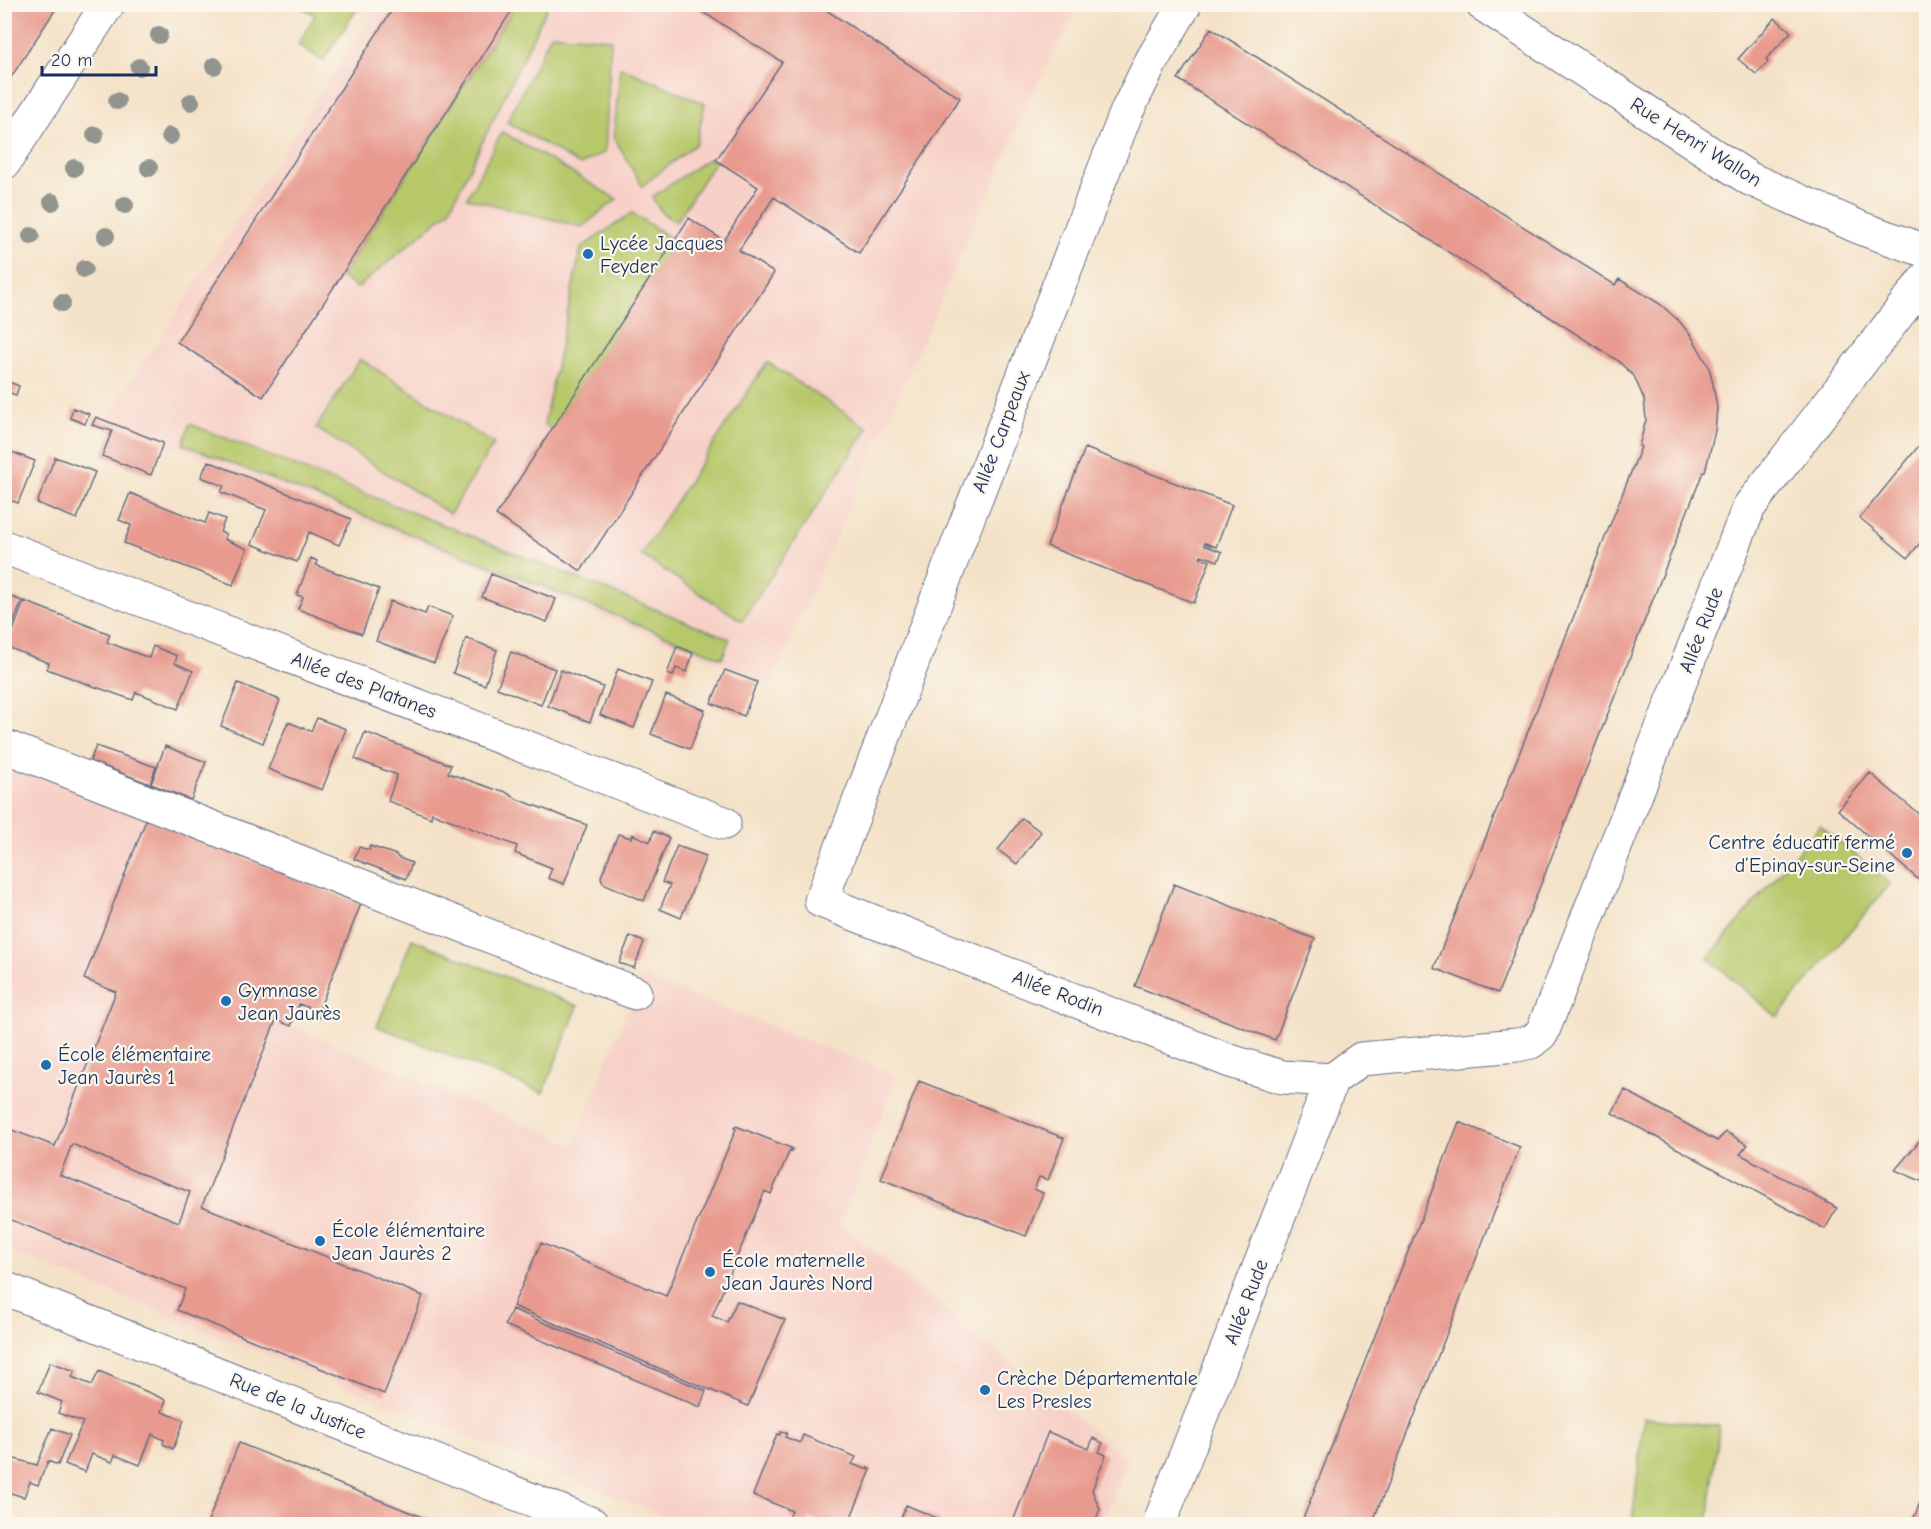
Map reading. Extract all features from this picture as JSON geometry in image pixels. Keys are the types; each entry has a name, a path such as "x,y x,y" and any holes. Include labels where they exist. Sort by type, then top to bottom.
{"street":[{"path":"4,163 108,4"},
{"name":"Allée Carpeaux","path":"833,867 1126,111 1152,60 1185,4"},
{"name":"Rue Henri Wallon","path":"1482,4 1750,179 1863,229 1926,251"},
{"name":"Allée Rude","path":"1159,1524 1332,1080 1361,1059 1531,1042 1542,1033 1749,507 1926,278"},
{"name":"Allée des Platanes","path":"4,547 724,823"},
{"path":"4,746 635,993"},
{"name":"Allée Rodin","path":"833,867 821,901 1230,1061 1282,1077 1332,1080"},
{"name":"Rue de la Justice","path":"4,1288 576,1522"}],"shaded area":[{"name":"Lycée Jacques Feyder","path":"356,5 1080,5 1035,88 771,683 106,420 372,15"},
{"path":"4,761 148,815 84,978 116,992 58,1139 204,1198 276,1020 573,1145 641,976 897,1075 840,1224 1128,1460 1102,1524 683,1524 5,1249"}],"green space":[{"path":"356,4 359,6 323,61 298,45 315,15 299,5"},
{"path":"548,4 548,6 449,211 357,288 341,277 516,5"},
{"path":"551,34 611,39 605,152 580,165 507,122"},
{"path":"620,67 705,104 696,144 642,186 614,137"},
{"path":"502,132 617,199 582,227 467,198"},
{"path":"708,159 716,160 676,222 662,213 652,197"},
{"path":"632,213 675,241 552,430 544,424 581,248"},
{"path":"360,359 494,444 450,514 316,428"},
{"path":"767,362 868,428 742,621 641,555"},
{"path":"190,424 730,639 722,658 183,444"},
{"path":"1820,825 1890,884 1777,1017 1708,958"},
{"path":"412,939 578,1006 543,1093 377,1026"},
{"path":"1644,1418 1719,1426 1708,1524 1632,1524"}],"building":[{"path":"4,4 59,4 4,88"},
{"path":"396,4 516,4 263,397 177,342"},
{"path":"690,4 817,4 960,98 859,253 774,197 739,250 774,273 581,571 496,515 689,218 724,241 758,187 716,160 782,62"},
{"path":"1775,18 1791,32 1766,59 1768,62 1756,74 1738,59"},
{"path":"1211,28 1615,285 1619,279 1660,304 1679,321 1692,337 1709,367 1717,408 1715,431 1705,472 1703,472 1498,993 1434,968 1641,447 1639,446 1646,420 1644,399 1634,376 1617,360 1178,79"},
{"path":"4,380 19,386 16,395 4,391"},
{"path":"73,408 89,414 85,424 70,418"},
{"path":"96,417 163,443 151,475 102,456 112,431 92,425"},
{"path":"1926,437 1926,548 1920,543 1908,558 1860,518"},
{"path":"1085,448 1232,505 1216,547 1205,543 1204,545 1222,552 1218,561 1201,555 1200,558 1210,561 1194,603 1047,546"},
{"path":"4,449 35,461 18,503 4,498"},
{"path":"55,457 95,472 77,519 37,503"},
{"path":"208,461 351,519 339,545 309,532 297,562 252,544 266,510 221,492 224,486 201,477"},
{"path":"130,493 205,523 209,513 225,519 220,532 226,534 224,539 247,549 233,585 124,543 131,525 119,520"},
{"path":"311,558 317,561 316,565 379,589 362,634 298,609 303,597 297,595"},
{"path":"491,574 556,599 547,622 482,597"},
{"path":"4,594 22,601 8,637 4,636"},
{"path":"24,601 110,634 107,642 149,658 153,646 177,656 175,663 193,671 178,709 136,692 133,700 90,685 47,669 49,663 7,647"},
{"path":"390,601 425,614 428,607 453,616 434,663 376,641"},
{"path":"466,638 497,650 485,685 453,673"},
{"path":"677,646 693,653 687,672 676,668 673,676 667,674"},
{"path":"511,652 555,669 541,705 497,688"},
{"path":"618,669 652,682 634,728 600,715"},
{"path":"561,670 603,687 590,722 548,706"},
{"path":"725,670 757,682 744,716 711,703"},
{"path":"238,683 280,700 263,743 221,726"},
{"path":"666,695 705,710 690,749 651,734"},
{"path":"317,718 346,729 322,790 268,769 288,722 311,731"},
{"path":"365,732 451,765 448,773 504,791 517,799 587,825 564,884 548,878 552,868 515,853 517,846 432,813 431,818 388,801 397,775 355,759"},
{"path":"96,746 156,767 150,784 90,761"},
{"path":"165,746 206,762 191,800 151,784"},
{"name":"Centre éducatif fermé d’Epinay-sur-Seine","path":"1870,773 1926,820 1926,886 1838,810"},
{"path":"148,815 149,819 361,904 320,1007 322,1008 319,1018 315,1016 315,1010 299,1004 291,1026 276,1020 202,1206 423,1296 384,1394 177,1310 185,1289 4,1217 4,1127 55,1146 116,992 84,979","holes":["72,1144 190,1192 179,1222 60,1175"]},
{"path":"1022,818 1041,832 1017,864 998,850"},
{"path":"654,831 669,838 644,901 603,883 601,877 618,834 631,838 632,834 650,842"},
{"path":"370,846 412,863 406,879 354,859 359,847 369,850"},
{"path":"677,846 706,856 681,918 660,909 670,885 662,882"},
{"path":"1174,884 1315,939 1275,1040 1135,986"},
{"path":"630,936 644,942 634,968 619,963"},
{"path":"919,1081 1064,1138 1048,1180 1039,1177 1034,1189 1043,1193 1026,1236 881,1179"},
{"path":"1625,1090 1717,1141 1726,1132 1748,1145 1740,1154 1837,1208 1825,1229 1612,1113"},
{"path":"1459,1122 1520,1147 1372,1524 1301,1524"},
{"path":"736,1126 793,1149 790,1150 771,1194 765,1191 712,1316 727,1322 737,1301 785,1320 748,1406 513,1306 541,1243 666,1296"},
{"path":"1926,1133 1926,1183 1895,1170"},
{"path":"512,1309 706,1391 700,1407 505,1325"},
{"path":"50,1362 75,1371 72,1377 92,1385 99,1371 166,1400 162,1412 184,1420 173,1449 163,1444 164,1440 152,1434 140,1465 115,1455 112,1462 92,1454 85,1472 65,1464 83,1422 58,1413 62,1402 38,1392"},
{"path":"52,1428 70,1435 58,1465 48,1461 38,1485 30,1482 24,1497 4,1491 4,1456 37,1465"},
{"path":"780,1432 787,1433 785,1437 800,1443 803,1435 856,1457 852,1464 871,1470 848,1524 825,1524 809,1518 804,1524 789,1518 792,1511 753,1495 777,1434 780,1435"},
{"path":"1048,1432 1089,1449 1093,1438 1103,1443 1099,1452 1106,1455 1092,1490 1100,1509 1094,1524 1012,1524"},
{"path":"239,1443 349,1488 440,1524 207,1524"},
{"path":"1926,1489 1926,1524 1911,1524"},
{"path":"906,1505 939,1519 937,1524 899,1524"}],"place":[{"name":"Lycée Jacques Feyder","path":"588,254"},
{"name":"Centre éducatif fermé d’Epinay-sur-Seine","path":"1907,853"},
{"name":"Gymnase Jean Jaurès","path":"226,1001"},
{"name":"École élémentaire Jean Jaurès 1","path":"46,1065"},
{"name":"École élémentaire Jean Jaurès 2","path":"320,1241"},
{"name":"École maternelle Jean Jaurès Nord","path":"710,1272"},
{"name":"Crèche Départementale Les Presles","path":"985,1390"}]}
